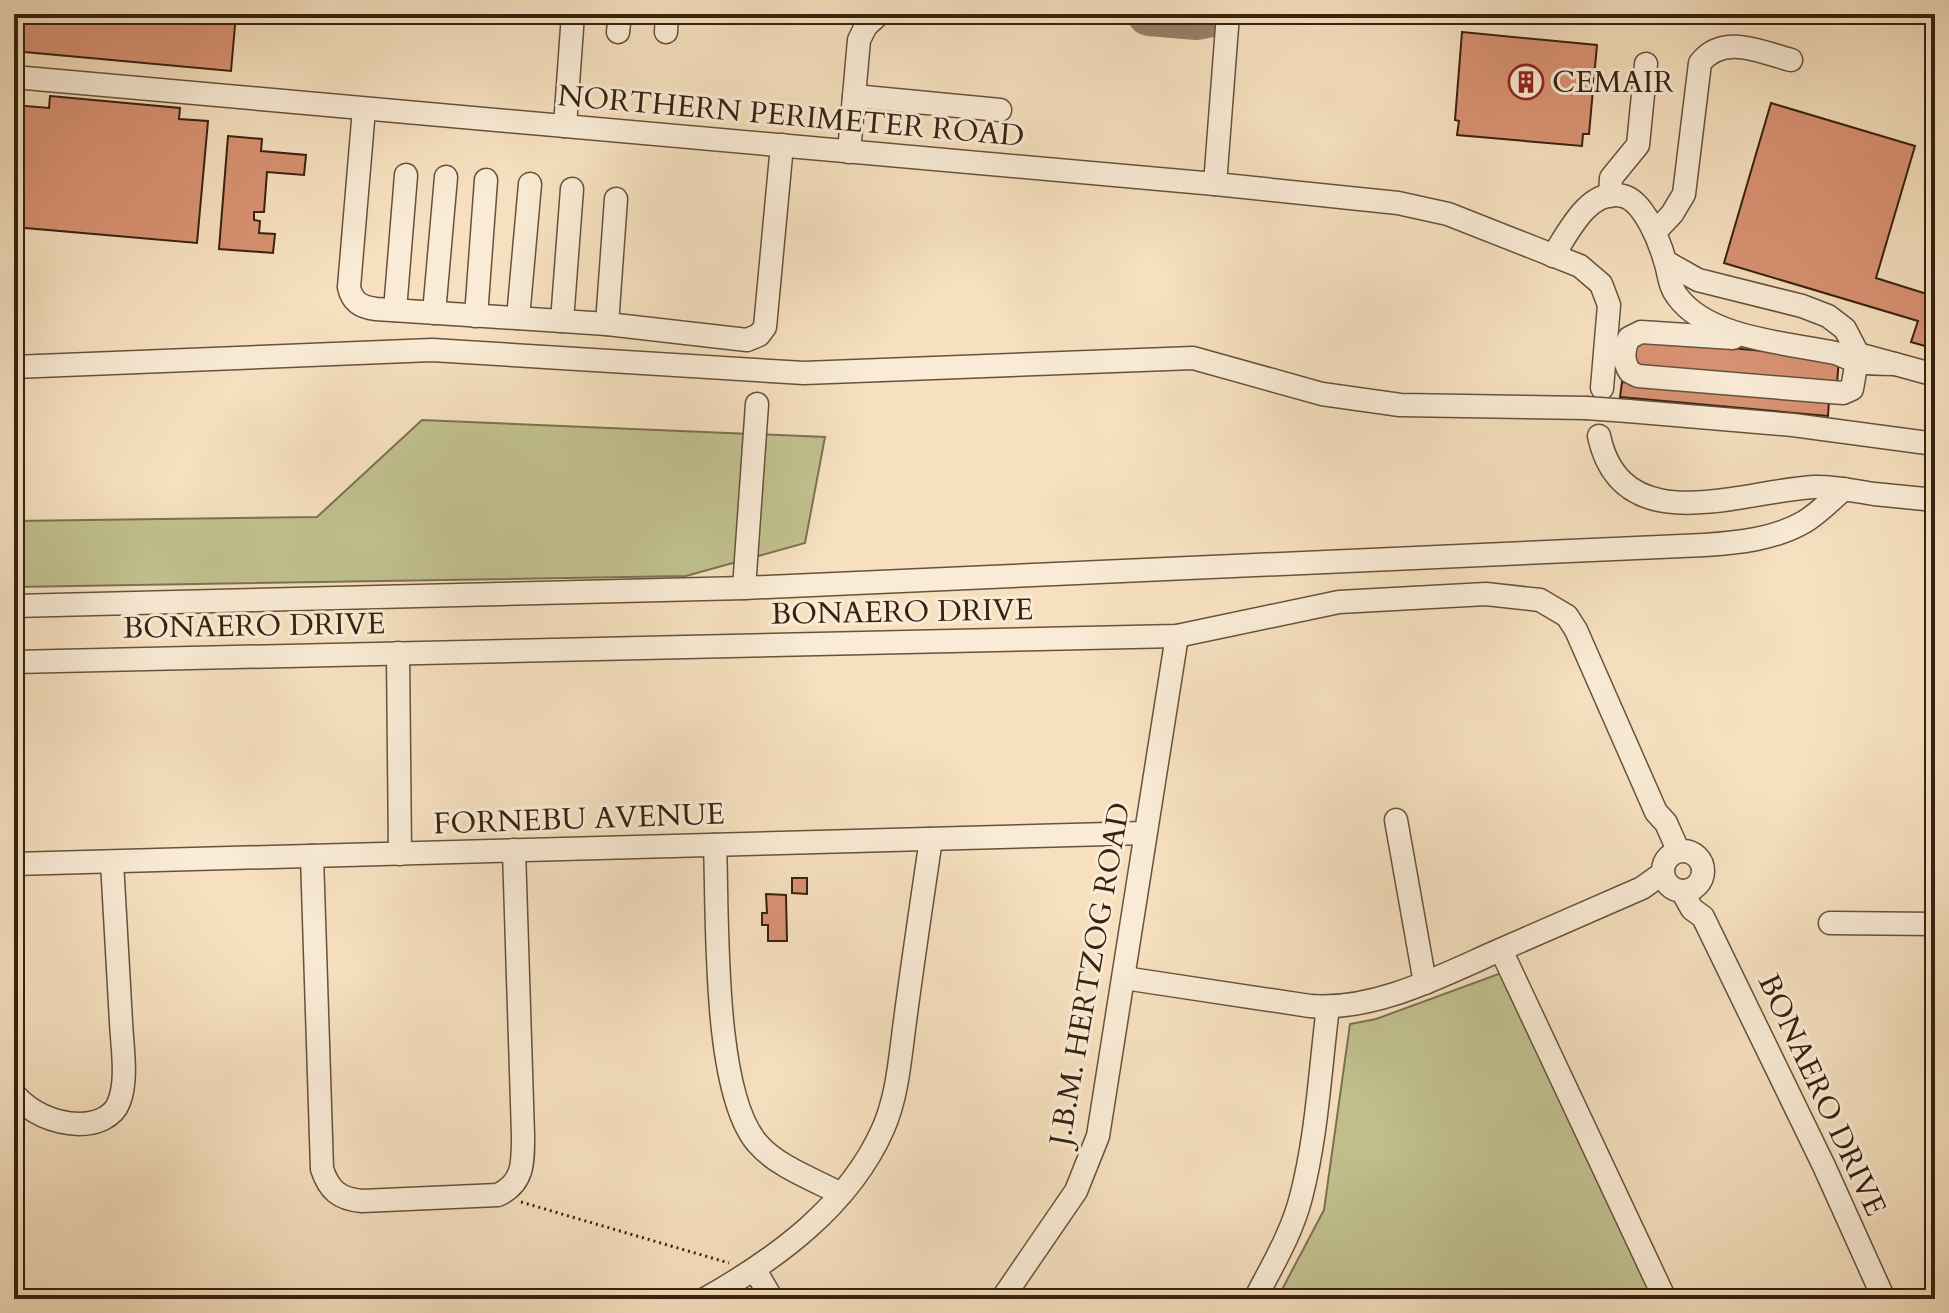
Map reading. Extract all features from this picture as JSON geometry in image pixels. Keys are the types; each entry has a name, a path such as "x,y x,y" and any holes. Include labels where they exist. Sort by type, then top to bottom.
{"street":[{"path":"565,126 573,14"},
{"path":"849,152 859,40 866,26 879,14"},
{"path":"1215,184 1228,14"},
{"path":"1655,232 1672,214 1684,194 1700,63 1714,50 1733,46 1791,60"},
{"path":"1610,196 1611,178 1638,145 1646,64"},
{"name":"NORTHERN PERIMETER ROAD","path":"14,77 1215,184 1424,207 1511,237 1580,266 1593,276 1606,293 1609,322 1602,388"},
{"path":"854,96 1000,110"},
{"path":"364,109 349,287 353,299 361,306 395,310 607,324 747,340 759,335 765,327 782,145"},
{"path":"395,310 406,175"},
{"path":"434,313 446,177"},
{"path":"476,316 486,180"},
{"path":"518,318 530,184"},
{"path":"562,321 572,189"},
{"path":"1553,256 1579,215 1590,205 1610,196 1624,196 1632,201 1655,232 1677,297 1716,324 1752,337 1895,364 1935,375"},
{"path":"607,324 616,199"},
{"path":"1666,262 1698,280 1788,302 1828,316 1845,329 1858,358 1852,389 1843,393 1638,376 1630,372 1625,362 1625,347 1629,338 1641,332 1752,337"},
{"path":"14,367 432,350 804,373 1193,358 1322,394 1400,405 1628,411 1793,425 1935,444"},
{"path":"744,588 757,404"},
{"path":"1599,436 1602,450 1619,477 1643,496 1658,502 1683,503 1817,487 1935,500"},
{"path":"14,606 744,588 1736,543 1764,537 1804,522 1844,489"},
{"name":"BONAERO DRIVE","path":"14,662 1177,636 1339,602 1486,594 1540,600 1567,616 1576,630 1656,812 1655,824 1676,873 1704,903 1703,917 1824,1166 1884,1299"},
{"name":"J.B.M. HERTZOG ROAD","path":"1002,1299 1076,1191 1098,1136 1177,636"},
{"path":"398,653 400,854"},
{"path":"1396,820 1425,983"},
{"name":"FORNEBU AVENUE","path":"14,864 1145,833"},
{"path":"705,1299 755,1270 827,1211 878,1140 891,1105 931,839"},
{"path":"715,845 721,1006 727,1061 742,1118 752,1136 770,1155 841,1194"},
{"path":"312,856 322,1169 330,1188 347,1200 362,1201 498,1195 510,1190 517,1179 523,1158 514,850"},
{"path":"14,1094 41,1116 69,1124 85,1124 105,1118 114,1112 120,1100 121,1034 112,862"},
{"path":"1124,978 1328,1007 1368,1000 1425,983 1642,888 1656,889 1676,873"},
{"path":"1830,923 1935,924"},
{"path":"1501,950 1665,1299"},
{"path":"1255,1299 1282,1247 1300,1200 1307,1171 1328,1007"},
{"path":"755,1270 772,1299"}],"path":[{"path":"498,1195 755,1270"}],"green space":[{"path":"422,420 825,437 805,543 686,576 14,587 14,521 317,517"},
{"path":"1504,972 1653,1299 1277,1299 1324,1210 1350,1024 1376,1019"}],"building":[{"path":"14,14 236,14 231,71 14,51"},
{"path":"1375,14 1461,14 1460,21"},
{"name":"CEMAIR","path":"1462,32 1597,45 1589,134 1583,134 1582,146 1457,135 1459,121 1455,120"},
{"path":"50,96 180,108 179,119 208,121 197,243 14,227 14,105 49,108"},
{"path":"1771,103 1915,146 1876,278 1930,295 1935,286 1935,326 1931,325 1925,346 1911,342 1918,321 1724,263"},
{"path":"228,136 262,139 261,151 306,155 304,175 267,172 264,212 254,212 254,220 260,221 259,233 275,234 273,253 219,249"},
{"path":"1632,339 1839,358 1837,384 1630,364"},
{"path":"1622,382 1829,401 1828,416 1620,397"},
{"path":"792,878 807,878 807,894 792,893"},
{"path":"766,894 786,895 787,941 768,941 768,925 762,925 762,913 767,913"}],"taxiway":[{"path":"1149,14 1197,18 1218,14"}],"place":[{"name":"CEMAIR","path":"1526,82"}]}
